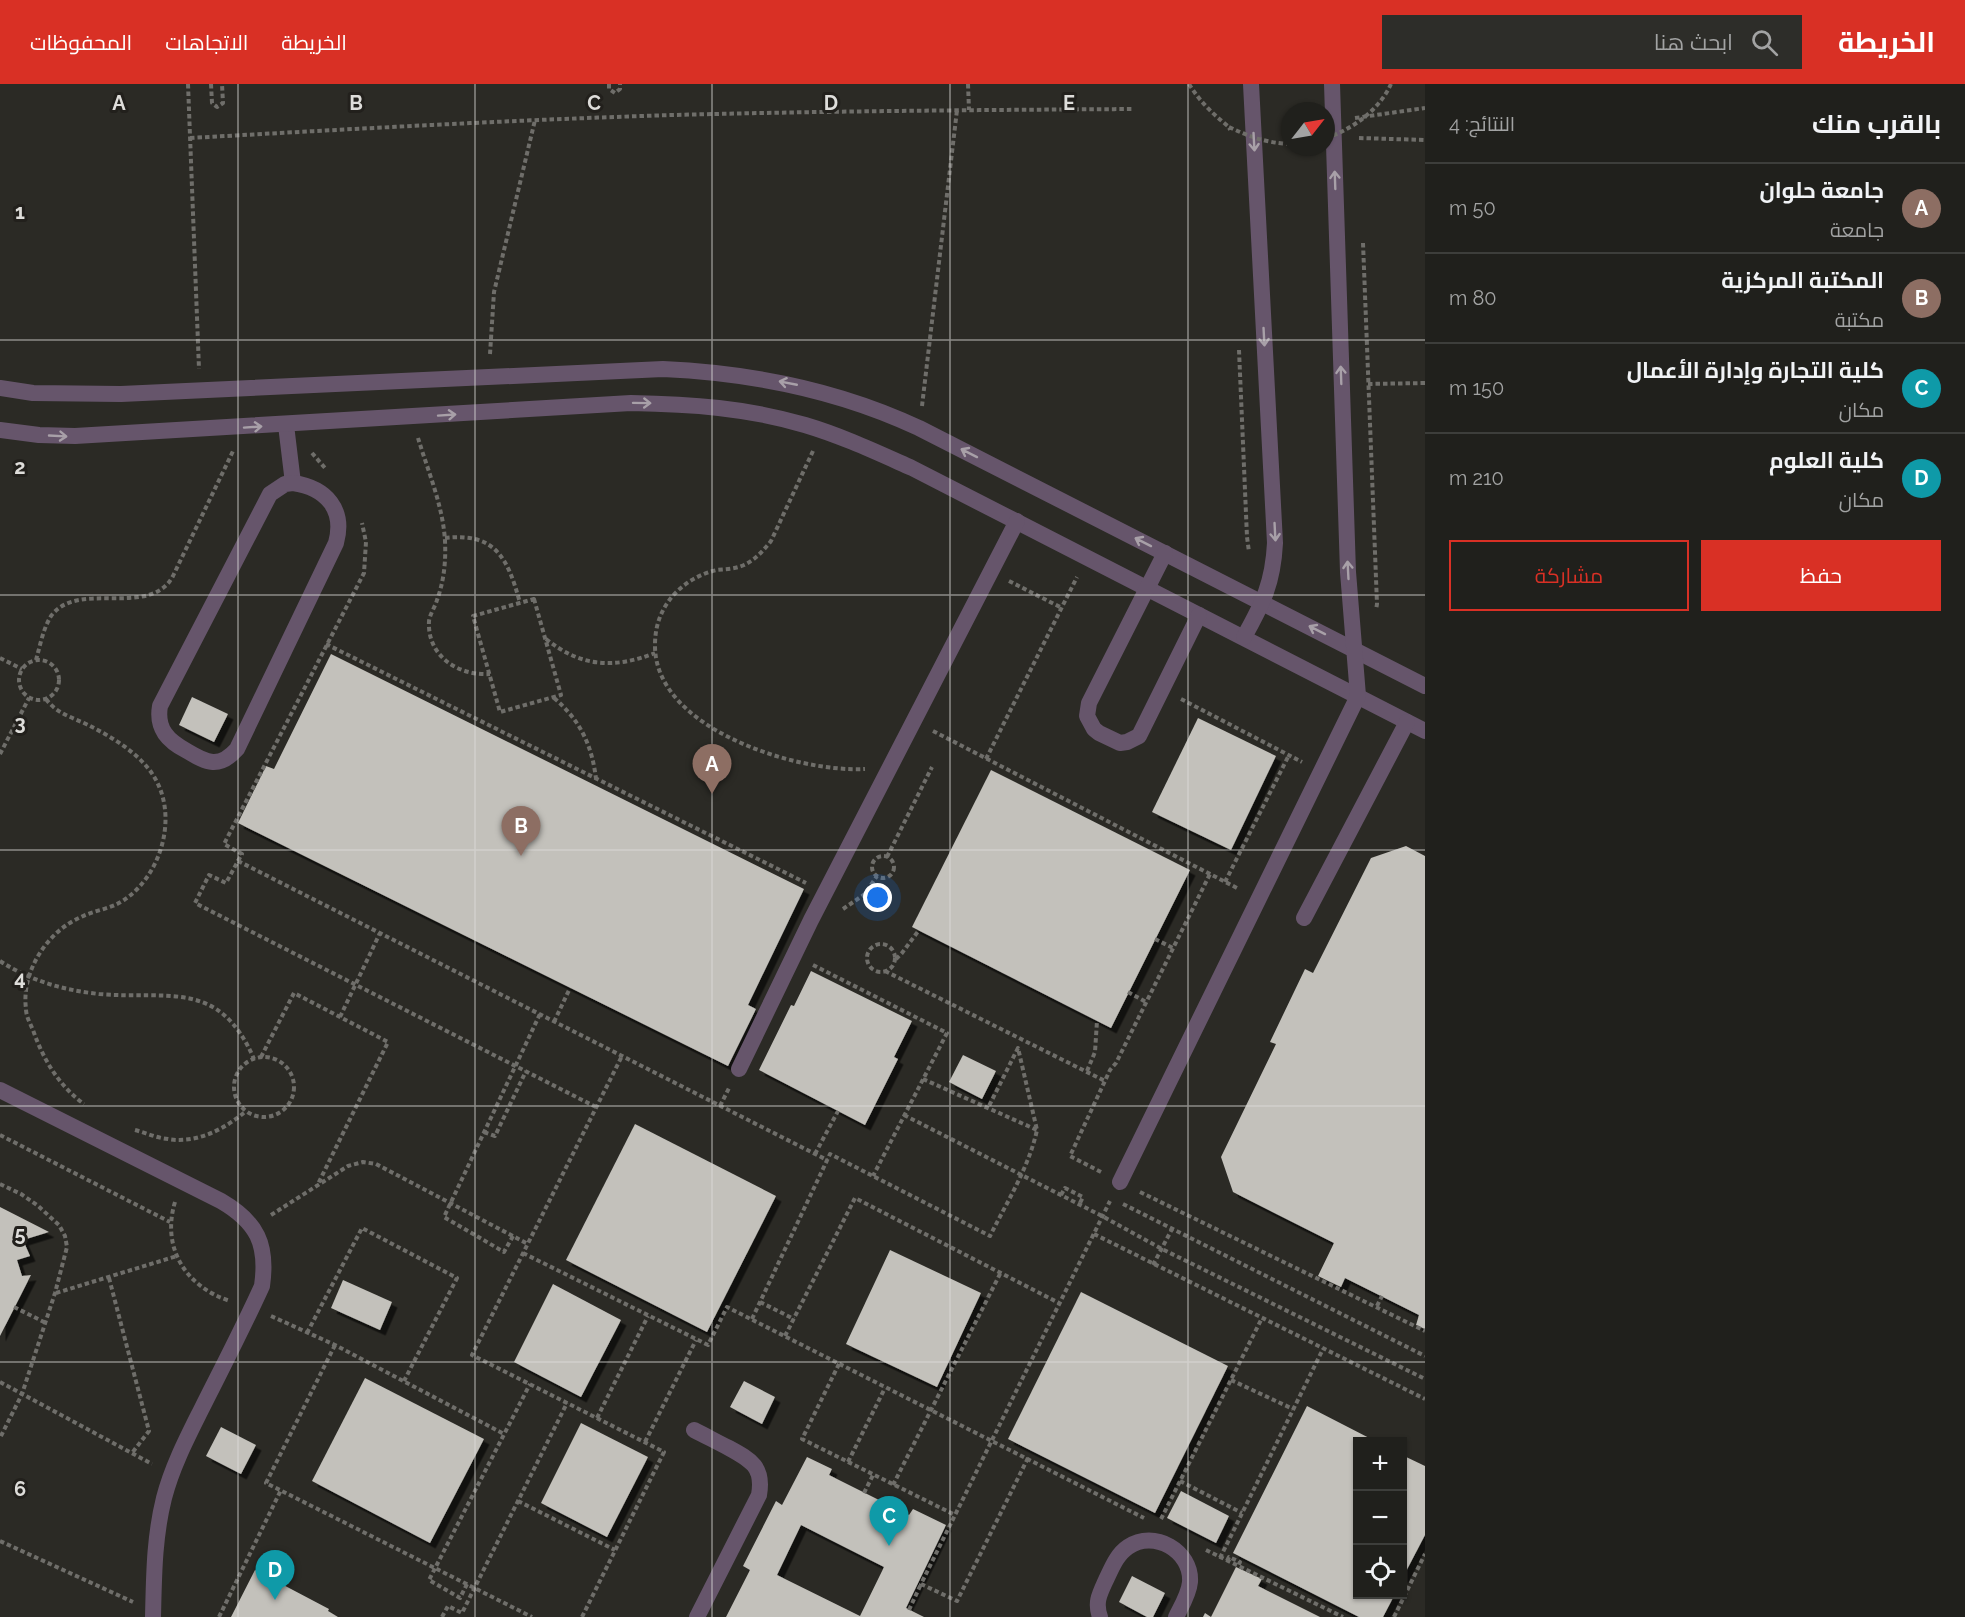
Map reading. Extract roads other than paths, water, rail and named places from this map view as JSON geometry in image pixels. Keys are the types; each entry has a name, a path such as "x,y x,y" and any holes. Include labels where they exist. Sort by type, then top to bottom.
{"lane":[{"path":"1244,637 1263,603 1270,584 1275,543 1251,84"},
{"path":"1119,1182 1358,696 1348,572 1332,84"},
{"path":"0,388 33,393 72,394 200,390 617,369 663,369 708,371 810,388 887,413 920,428 1425,686"},
{"path":"0,430 39,435 75,436 244,428 631,403 689,404 747,412 804,424 859,444 901,463 1425,731"},
{"path":"286,425 293,483"},
{"path":"293,483 302,484 320,493 336,509 339,526 336,543 237,750 230,758 220,762 203,760 168,739 159,723 160,706 270,494 285,484 293,483"},
{"path":"739,1069 825,893 1017,521"},
{"path":"1165,553 1089,703 1087,709 1094,729 1114,740 1127,742 1139,736 1199,615"},
{"path":"1304,918 1407,722"},
{"path":"0,1090 239,1211 252,1227 261,1245 265,1265 262,1286 187,1439 171,1474 164,1497 154,1558 153,1617"},
{"path":"694,1430 750,1460 759,1474 761,1485 759,1495 697,1617"},
{"path":"1100,1617 1096,1608 1098,1597 1116,1560 1128,1547 1144,1540 1161,1542 1177,1550 1187,1565 1190,1582 1176,1617"}],"place":[{"name":"جامعة حلوان","path":"712,794"},
{"name":"المكتبة المركزية","path":"521,856"},
{"name":"كلية التجارة وإدارة الأعمال","path":"889,1546"},
{"name":"كلية العلوم","path":"275,1600"}]}
